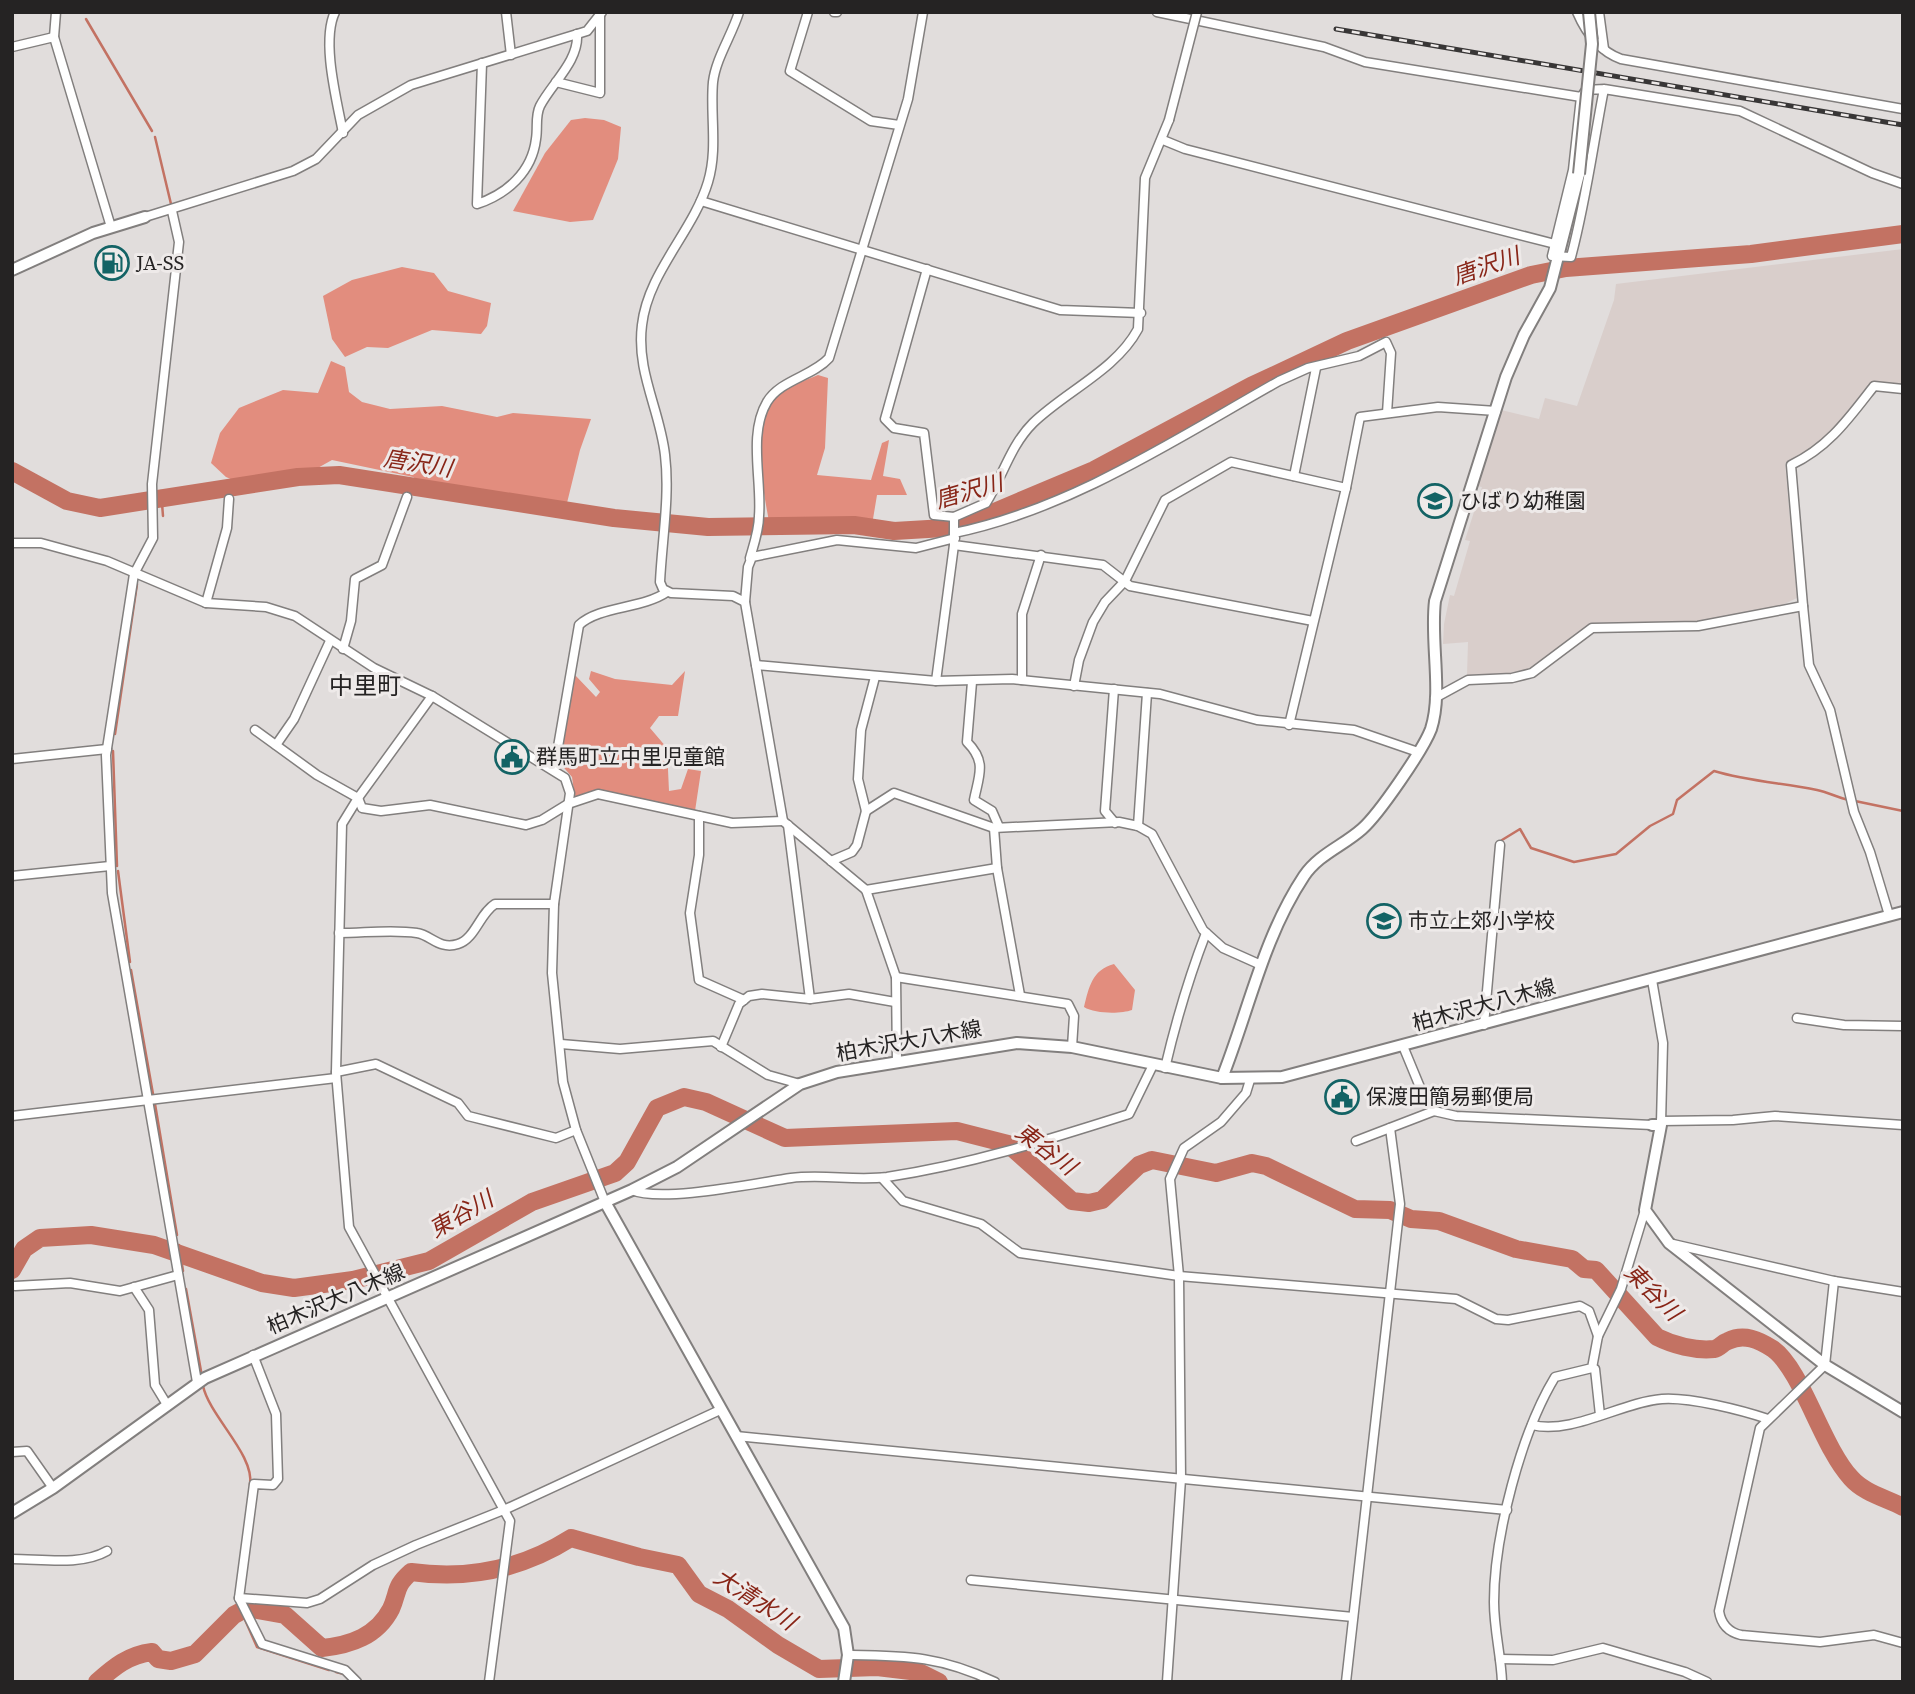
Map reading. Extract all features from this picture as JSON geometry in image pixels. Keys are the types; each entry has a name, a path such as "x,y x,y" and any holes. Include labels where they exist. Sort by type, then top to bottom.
{"street":[{"path":"56,12 54,37 111,227"},
{"path":"335,12 331,22 331,56 343,133"},
{"path":"506,12 510,55"},
{"path":"667,592 660,582 666,512 665,456 643,377 642,325 652,290 701,201 713,155 713,80 739,12"},
{"path":"808,12 790,71 871,121 899,125"},
{"path":"810,999 785,823 745,602 750,558 759,519 758,440 761,417 768,401 829,358 908,99 923,12"},
{"path":"1157,12 1324,47 1365,62 1581,97"},
{"path":"927,269 885,419 894,428 924,433 934,515 954,517 986,503 1006,461 1024,432 1124,349 1138,329 1141,313 1145,178 1163,140 1197,12"},
{"path":"1577,12 1587,32 1604,49 1621,59 1903,109"},
{"path":"1222,1078 1271,937 1306,874 1325,854 1370,821 1430,731 1435,698 1432,635 1436,601 1496,411 1524,335 1554,277 1579,174 1592,44 1589,12"},
{"path":"1599,12 1604,49"},
{"path":"12,270 111,227 172,211 293,171 316,159 371,105 411,85 577,34 592,27 601,13"},
{"path":"556,82 600,93 601,13"},
{"path":"482,63 477,204 500,196 518,180 533,152 539,109 575,52 577,34"},
{"path":"12,47 54,37"},
{"path":"1604,89 1584,208 1571,257 1552,257 1573,170 1581,97 1586,90 1604,89 1740,111 1872,173 1903,184"},
{"path":"1163,140 1185,149 1421,212 1555,244"},
{"path":"701,201 1060,310 1141,313"},
{"path":"172,211 179,242 152,492 153,538 134,574 107,749 112,893 197,1382"},
{"path":"750,558 837,540 916,548 988,526 1093,484 1279,381 1355,358 1388,343 1391,353 1387,413"},
{"path":"1294,476 1316,368"},
{"path":"1889,915 1854,811 1830,710 1809,665 1791,466 1814,454 1830,441 1874,386 1903,389"},
{"path":"1289,725 1346,488 1360,417 1438,407 1496,411"},
{"path":"1074,686 1079,660 1093,622 1105,603 1125,581 1157,511 1174,493 1231,463 1346,488"},
{"path":"342,649 351,621 355,579 382,565 407,497"},
{"path":"206,603 227,528 229,499"},
{"path":"936,681 954,537 954,517"},
{"path":"954,537 1103,565 1130,586 1313,621"},
{"path":"12,543 41,543 107,561 206,603 266,607 286,612 342,649 432,696 554,770 568,785 568,804 554,904 552,973 563,1082 576,1130 605,1202 844,1628 847,1658 844,1680"},
{"path":"1022,680 1022,614 1041,555"},
{"path":"554,770 579,625 590,618 656,600 667,592 733,596 745,602"},
{"path":"1435,698 1468,680 1512,678 1532,673 1592,628 1698,626 1803,606"},
{"path":"276,745 294,719 330,641"},
{"path":"757,665 936,681 1022,680 1147,693 1289,725 1354,730 1418,751"},
{"path":"831,861 852,852 857,845 866,811 858,779 861,730 874,677"},
{"path":"972,682 967,742 979,753 981,766 974,800 992,811 996,828 997,868 1020,995"},
{"path":"1114,689 1105,811 1115,823"},
{"path":"1138,826 1147,693"},
{"path":"432,696 342,824 336,1075 349,1227 506,1508 510,1521 489,1682"},
{"path":"255,730 317,775 358,798 362,808 372,810 430,804 526,825 542,820 568,804 598,794 643,807 739,824 785,823 866,890 896,977 897,1062"},
{"path":"12,759 107,749"},
{"path":"866,811 894,793 996,828 1115,823 1138,826 1152,834 1162,858 1206,933 1223,948 1261,965"},
{"path":"699,816 699,855 690,913 699,980 744,1000"},
{"path":"1484,1025 1495,925 1500,845"},
{"path":"12,876 110,866"},
{"path":"866,890 997,868"},
{"path":"340,933 419,933 434,943 457,944 465,940 488,908 495,904 554,904"},
{"name":"柏木沢大八木線","path":"12,1513 53,1488 197,1382 253,1355 388,1299 632,1191 677,1167 800,1084 837,1072 1003,1044 1072,1047 1222,1078 1250,1080 1282,1077 1903,912"},
{"path":"1456,923 1495,925"},
{"path":"1165,1068 1180,1004 1193,977 1193,966 1206,933"},
{"path":"896,977 1068,1004 1074,1016 1072,1047"},
{"path":"1592,1368 1598,1336 1621,1289 1645,1209 1658,1124 1663,1043 1652,980"},
{"path":"721,1047 739,1004 762,994 810,999 849,994 895,1002"},
{"path":"1797,1018 1844,1025 1903,1026"},
{"path":"561,1044 620,1049 704,1040 768,1075 800,1084"},
{"path":"1403,1046 1422,1091 1434,1111"},
{"path":"12,1116 336,1075 376,1064 458,1103 468,1116 556,1138 576,1130"},
{"path":"632,1191 645,1194 700,1190 824,1175 883,1178 1012,1152 1129,1114 1153,1065"},
{"path":"1167,1682 1170,1602 1181,1479 1179,1276 1171,1172 1184,1148 1222,1122 1237,1106 1246,1093 1250,1080"},
{"path":"1356,1141 1434,1111 1456,1116 1658,1124 1775,1116 1903,1125"},
{"path":"1346,1682 1369,1498 1388,1291 1400,1205 1390,1128"},
{"path":"883,1178 903,1201 981,1224 1020,1253 1179,1276 1388,1291 1456,1299 1496,1319 1534,1317 1580,1306 1589,1311 1598,1336"},
{"path":"1645,1209 1669,1244 1825,1365 1903,1412"},
{"path":"1669,1244 1834,1281 1903,1292"},
{"path":"15,1286 70,1283 120,1291 177,1272"},
{"path":"1834,1281 1825,1365 1760,1428 1719,1611 1721,1619 1732,1633 1741,1635 1820,1642 1874,1635 1903,1643"},
{"path":"134,1287 149,1310 155,1385 166,1403"},
{"path":"253,1355 276,1414 278,1479 272,1485 254,1484 240,1600 247,1619 262,1644 345,1670 356,1682"},
{"path":"1592,1368 1595,1369 1600,1415"},
{"path":"1502,1682 1500,1659 1495,1644 1494,1600 1507,1510 1532,1425 1555,1377 1592,1368"},
{"path":"1532,1425 1543,1427 1664,1398 1768,1419"},
{"path":"240,1600 307,1603 320,1599 373,1565 506,1508 720,1410"},
{"path":"736,1436 1507,1510"},
{"path":"12,1452 27,1451 53,1488"},
{"path":"12,1559 96,1558 107,1551"},
{"path":"971,1580 1170,1602 1353,1618"},
{"path":"1500,1659 1553,1660 1603,1648 1685,1672 1707,1682"},
{"path":"847,1658 910,1656 942,1660 995,1682"}],"shaded area":[{"path":"571,120 604,120 621,127 618,159 593,220 570,222 513,211 545,153"},
{"path":"1903,249 1903,385 1871,382 1826,438 1812,451 1785,463 1797,598 1776,608 1697,622 1592,624 1531,669 1511,674 1467,675 1468,642 1443,644 1444,624 1450,595 1454,596 1470,541 1465,540 1482,487 1477,486 1501,410 1539,419 1545,398 1577,406 1614,300 1616,284"},
{"path":"402,267 434,273 448,291 491,303 487,326 481,334 432,330 388,348 367,347 345,357 332,339 323,296 352,280"},
{"path":"331,361 345,367 349,392 362,402 390,409 442,406 497,417 513,413 591,419 580,450 566,507 439,494 413,477 332,460 298,479 247,486 226,477 211,463 220,433 239,408 283,390 318,393"},
{"path":"818,375 828,378 825,448 817,475 871,480 882,443 889,440 883,476 900,479 907,495 877,495 873,519 820,528 770,526 760,460 762,424 766,409 774,398 784,391"},
{"path":"591,671 615,679 672,685 685,671 678,716 659,716 650,728 667,748 669,791 681,789 688,769 701,771 695,811 587,792 575,798 572,777 559,762 575,675 596,697 600,692 589,679"},
{"path":"1114,964 1135,990 1132,1010 1108,1013 1084,1007 1096,975"}],"waterway":[{"path":"86,19 152,131"},
{"path":"155,137 171,204"},
{"name":"唐沢川","path":"12,471 67,501 100,508 298,477 339,475 614,518 708,527 854,525 894,531 945,528 992,513 1094,470 1251,386 1347,341 1531,275 1566,268 1751,254 1903,234"},
{"path":"161,491 163,516"},
{"path":"115,734 137,584"},
{"path":"113,751 117,866"},
{"path":"1502,840 1520,829 1531,848 1574,862 1616,854 1650,826 1673,814 1677,800 1714,771 1817,790 1849,800"},
{"path":"1855,801 1903,811"},
{"path":"118,871 130,962"},
{"path":"131,970 153,1094"},
{"name":"東谷川","path":"12,1270 24,1249 40,1238 91,1235 154,1245 262,1283 294,1288 353,1280 429,1261 532,1202 615,1173 627,1162 657,1108 684,1097 706,1102 785,1138 957,1131 1008,1144 1072,1201 1089,1203 1102,1200 1139,1165 1152,1160 1216,1173 1252,1163 1266,1166 1355,1209 1390,1210 1411,1219 1439,1221 1516,1249 1572,1259 1584,1269 1596,1270 1657,1337 1670,1343 1707,1349 1740,1338 1762,1343 1773,1349 1793,1374 1831,1448 1851,1478 1869,1491 1903,1507"},
{"path":"155,1104 177,1235"},
{"name":"東谷川","path":"179,1245 183,1271"},
{"path":"186,1289 201,1371"},
{"path":"203,1386 207,1398 246,1461 250,1485"},
{"name":"大清水川","path":"97,1682 122,1662 136,1656 152,1652 158,1659 171,1661 195,1654 234,1615 247,1608 285,1615 322,1648 353,1641 371,1632 385,1618 399,1586 411,1572 453,1574 494,1570 533,1558 571,1538 678,1565 699,1594 728,1609 778,1645 819,1669 877,1667 919,1672 939,1682"},
{"path":"239,1606 257,1647 329,1670"},
{"path":"336,1672 344,1674"}],"railway":[{"path":"1336,29 1903,125"}],"place":[{"name":"JA-SS","path":"112,263"},
{"name":"ひばり幼稚園","path":"1435,501"},
{"name":"群馬町立中里児童館","path":"512,757"},
{"name":"市立上郊小学校","path":"1384,921"},
{"name":"保渡田簡易郵便局","path":"1342,1097"}],"district":[{"name":"中里町","path":"365,686"}]}
